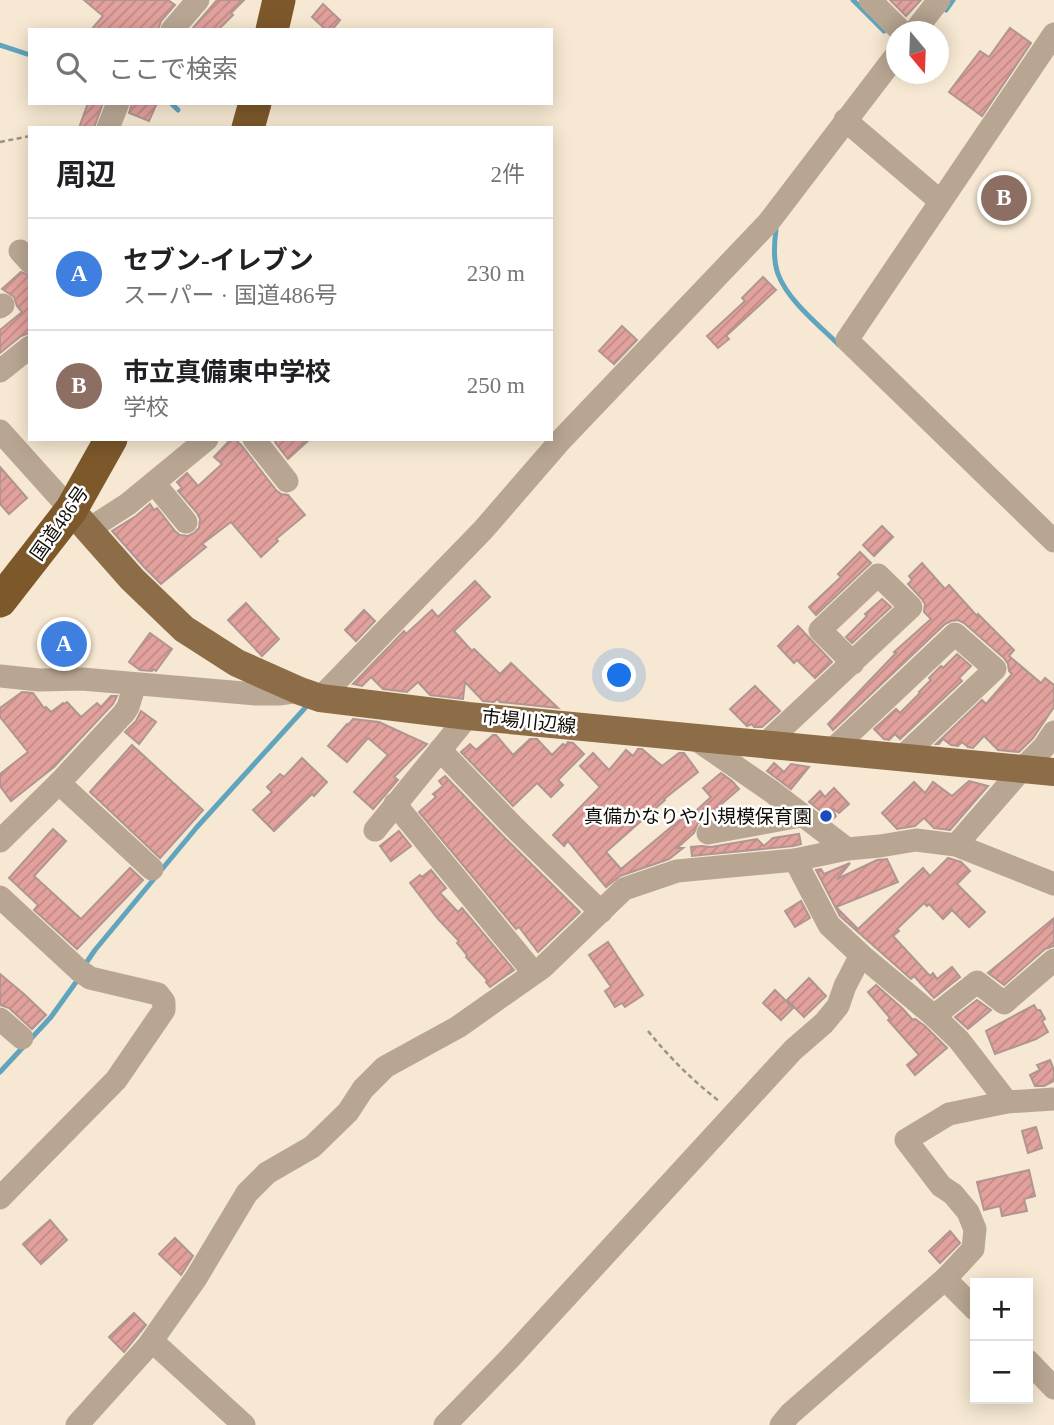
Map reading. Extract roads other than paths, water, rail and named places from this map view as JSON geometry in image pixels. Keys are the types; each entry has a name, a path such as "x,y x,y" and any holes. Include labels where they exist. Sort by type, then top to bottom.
{"highway":[{"path":"272,28 279,0"},
{"path":"249,126 254,105"},
{"name":"国道486号","path":"0,601 80,519 110,441"}],"main road":[{"name":"市場川辺線","path":"80,519 132,579 184,629 237,663 310,695 468,716 1054,772"}],"street":[{"path":"870,0 899,21"},
{"path":"921,21 939,0"},
{"path":"174,28 194,1"},
{"path":"1054,34 846,340 1054,541"},
{"path":"0,676 39,680 82,679 256,694 310,695 483,530 561,440 768,223 851,124 886,71"},
{"path":"109,126 117,105"},
{"path":"851,124 940,201"},
{"path":"0,371 28,349"},
{"path":"0,431 80,519 128,504 205,441"},
{"path":"256,441 287,481"},
{"path":"154,483 186,522"},
{"path":"832,750 955,634 995,670 902,757"},
{"path":"765,744 853,663"},
{"path":"0,841 124,713 135,684"},
{"path":"374,830 468,716"},
{"path":"956,845 1054,733"},
{"path":"694,738 847,849"},
{"path":"440,750 601,912"},
{"path":"59,783 152,869"},
{"path":"395,804 534,973"},
{"path":"708,833 802,816"},
{"path":"77,1425 152,1341 196,1278 247,1193 267,1173 312,1147 348,1112 363,1089 385,1067 458,1027 543,967 624,889 677,871 795,860 847,849 916,840 956,845 1054,884"},
{"path":"795,860 830,925 959,1040 1007,1102"},
{"path":"0,897 90,978 158,994 164,1002 164,1010 116,1080 0,1198"},
{"path":"445,1425 793,1050 824,1023 838,1006 861,955"},
{"path":"934,1016 977,982 1004,1003 1054,960"},
{"path":"0,1019 22,1038"},
{"path":"781,1425 806,1399 945,1279 973,1249 975,1229 968,1212 953,1194 941,1186 906,1140 950,1114 1007,1102 1054,1099"},
{"path":"945,1279 970,1304"},
{"path":"152,1341 244,1425"},
{"path":"1033,1366 1054,1388"}],"waterway":[{"path":"853,0 884,31"},
{"path":"946,10 953,0"},
{"path":"0,45 28,54"},
{"path":"173,105 178,110"},
{"path":"776,230 775,263 783,284 805,312 839,345"},
{"path":"84,966 197,827 305,708"},
{"path":"0,1072 51,1017 79,978"}],"place":[{"name":"市立真備東中学校","path":"1004,198"},
{"name":"セブン-イレブン","path":"64,644"},
{"name":"真備かなりや小規模保育園","path":"826,816"}]}
